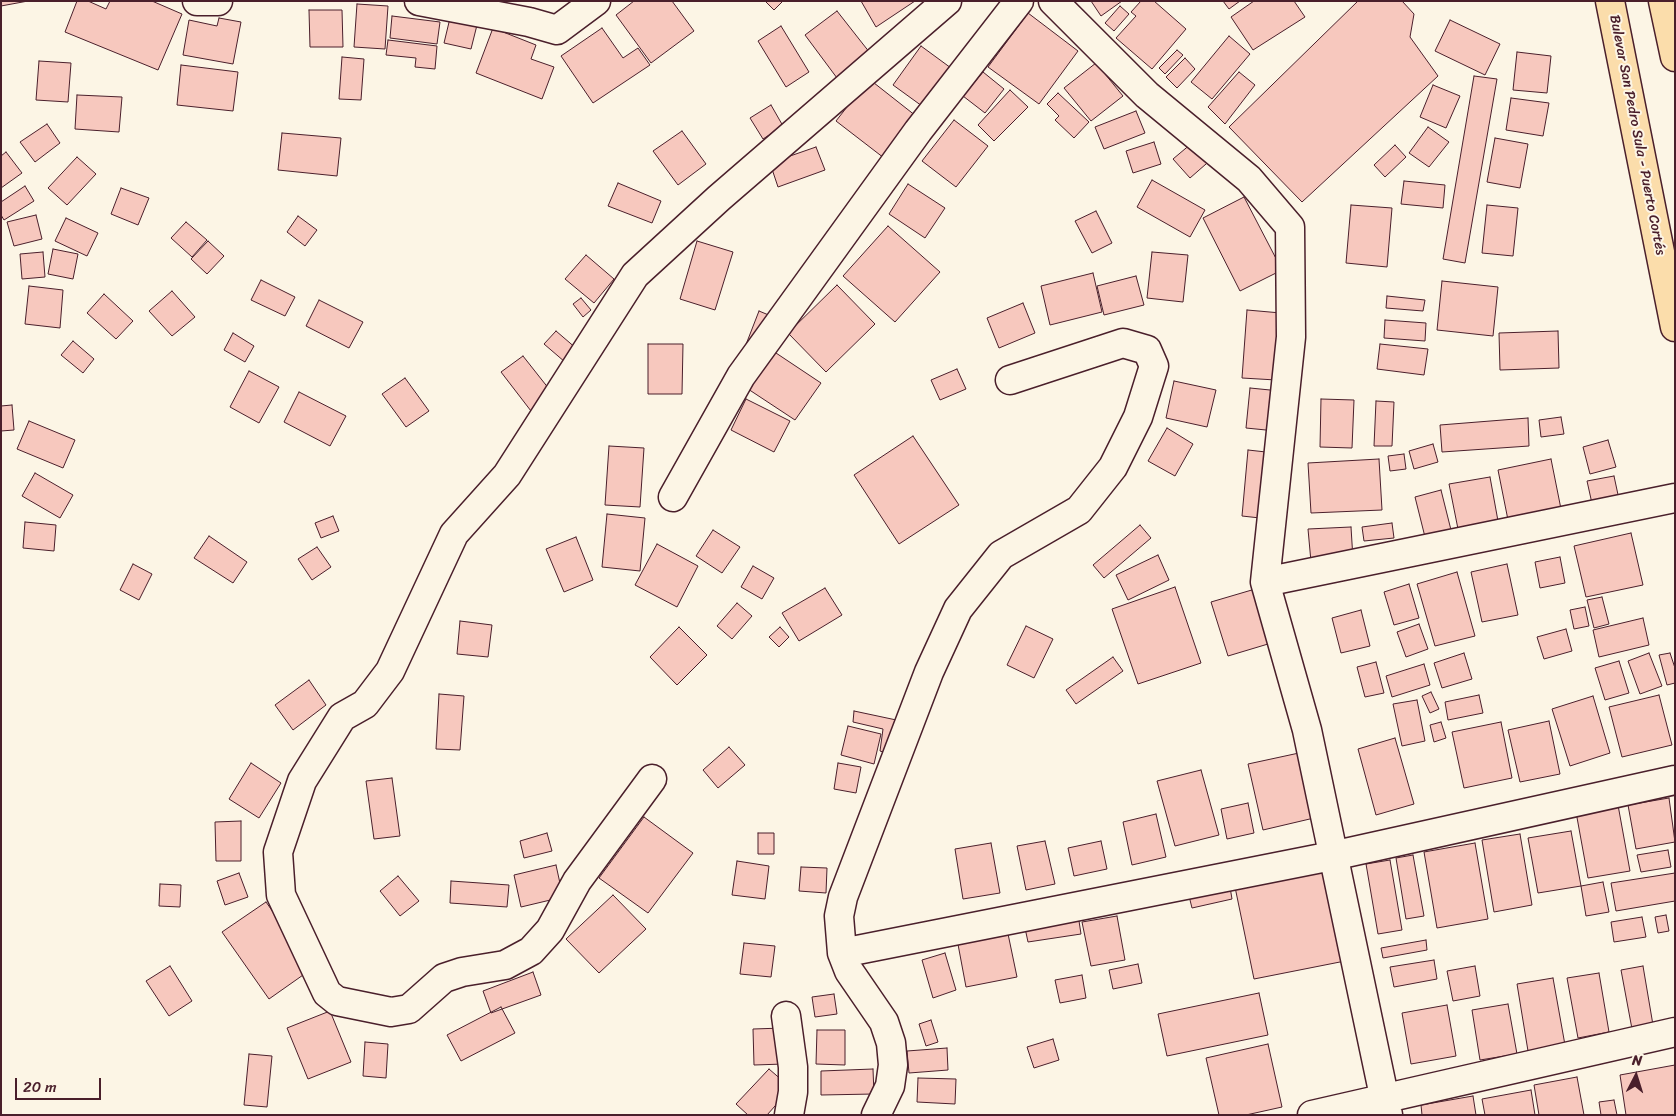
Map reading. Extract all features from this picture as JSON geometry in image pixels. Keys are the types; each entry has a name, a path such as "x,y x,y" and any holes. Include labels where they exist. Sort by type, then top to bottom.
{"highway":[{"name":"Bulevar San Pedro Sula - Puerto Cortés","path":"1610,1 1675,327"},
{"path":"1663,1 1675,57"}],"street":[{"path":"197,1 218,1"},
{"path":"419,1 529,22 557,30 596,1"},
{"path":"652,779 577,881 550,930 531,951 505,965 462,972 444,978 409,1009 391,1012 337,1001 327,993 281,895 278,852 302,781 342,717 365,704 390,671 441,557 454,534 507,475 635,275 719,198 947,1"},
{"path":"673,497 741,376 918,131 1019,1"},
{"path":"1053,1 1147,95 1249,179 1290,227 1292,337 1265,582 1308,730 1332,856 1386,1107"},
{"path":"876,1115 890,1086 893,1065 891,1043 884,1022 849,971 842,954 839,916 843,897 929,672 958,609 1001,554 1079,510 1114,466 1138,417 1154,366 1147,350 1123,343 1010,380"},
{"path":"1265,582 1675,498"},
{"path":"842,954 1332,856 1675,780"},
{"path":"786,1016 793,1067 793,1092 789,1115"},
{"path":"1312,1115 1386,1107 1675,1032"}],"building":[{"path":"1,1 28,1 1,6"},
{"path":"77,1 88,1 106,9 110,1 152,1 182,14 158,70 65,32"},
{"path":"634,1 672,1 694,31 651,63 616,15"},
{"path":"765,1 783,1 774,10"},
{"path":"861,1 915,1 876,27"},
{"path":"1091,1 1122,1 1101,16"},
{"path":"1141,1 1154,1 1186,29 1152,69 1116,38 1136,16 1131,12"},
{"path":"1223,1 1240,1 1229,9"},
{"path":"1254,1 1294,1 1305,17 1253,50 1231,17"},
{"path":"1358,1 1402,1 1414,14 1410,37 1438,76 1302,202 1229,127"},
{"path":"357,4 388,6 385,49 354,47"},
{"path":"1120,6 1129,14 1114,31 1105,23"},
{"path":"309,10 342,10 343,47 310,47"},
{"path":"837,11 870,53 837,78 805,35"},
{"path":"1028,13 1078,51 1039,104 988,67"},
{"path":"451,14 478,21 471,49 444,43"},
{"path":"392,16 440,22 437,44 390,38"},
{"path":"219,18 241,22 233,64 183,55 189,20 217,26"},
{"path":"1450,20 1500,44 1485,75 1435,51"},
{"path":"781,26 809,72 786,87 758,41"},
{"path":"493,28 536,45 531,59 554,67 542,99 476,73"},
{"path":"602,28 623,58 638,48 650,65 593,103 561,56"},
{"path":"1229,36 1250,54 1212,99 1191,82"},
{"path":"388,40 437,46 435,69 415,67 416,58 386,55"},
{"path":"921,46 951,68 922,106 893,85"},
{"path":"1177,50 1183,55 1165,74 1159,68"},
{"path":"1517,52 1551,56 1547,93 1513,90"},
{"path":"342,57 364,59 361,100 339,99"},
{"path":"1185,58 1195,69 1177,88 1166,77"},
{"path":"39,61 71,63 68,102 36,100"},
{"path":"1096,63 1123,96 1091,121 1064,88"},
{"path":"181,65 238,72 233,111 177,105"},
{"path":"983,72 1004,89 985,113 963,96"},
{"path":"1239,72 1255,85 1225,124 1208,107"},
{"path":"1474,76 1497,79 1465,263 1443,259"},
{"path":"869,79 916,116 884,158 836,121"},
{"path":"1433,85 1460,96 1446,128 1420,117"},
{"path":"1010,90 1028,107 994,141 978,125"},
{"path":"1058,93 1089,122 1074,138 1055,120 1059,116 1047,104"},
{"path":"77,95 122,97 119,132 75,129"},
{"path":"1511,98 1549,103 1543,136 1506,130"},
{"path":"771,105 783,126 763,139 750,118"},
{"path":"1136,111 1145,133 1104,149 1095,127"},
{"path":"954,120 988,146 956,187 922,161"},
{"path":"47,124 60,143 35,162 20,142"},
{"path":"1428,127 1449,142 1429,167 1409,153"},
{"path":"682,131 706,164 678,185 653,151"},
{"path":"282,133 341,138 337,176 278,170"},
{"path":"1198,138 1214,157 1190,178 1173,159"},
{"path":"1495,138 1528,144 1520,188 1487,182"},
{"path":"1154,142 1161,164 1133,173 1126,151"},
{"path":"1395,145 1406,157 1385,177 1374,165"},
{"path":"816,147 825,170 778,187 770,163"},
{"path":"6,152 22,173 1,188 1,156"},
{"path":"77,157 96,174 67,205 48,188"},
{"path":"1152,180 1205,210 1190,237 1137,207"},
{"path":"1404,181 1445,185 1443,208 1401,204"},
{"path":"618,183 661,201 652,223 608,206"},
{"path":"908,184 945,208 925,238 889,214"},
{"path":"25,186 34,201 4,220 1,215 1,202"},
{"path":"121,188 149,198 138,225 111,214"},
{"path":"1244,197 1282,270 1240,291 1203,218"},
{"path":"1351,205 1392,208 1387,267 1346,263"},
{"path":"1487,205 1518,208 1513,256 1482,253"},
{"path":"1096,211 1112,243 1092,253 1075,221"},
{"path":"36,215 42,239 14,246 7,222"},
{"path":"298,216 317,230 305,246 287,232"},
{"path":"66,218 98,233 87,256 55,241"},
{"path":"186,222 207,240 192,257 171,238"},
{"path":"888,226 940,272 895,322 843,276"},
{"path":"208,241 224,256 207,274 191,259"},
{"path":"697,241 733,252 715,310 680,299"},
{"path":"53,249 78,254 73,279 48,274"},
{"path":"43,252 45,277 22,279 20,254"},
{"path":"1152,252 1188,255 1183,302 1147,298"},
{"path":"586,255 614,279 594,303 565,279"},
{"path":"1093,273 1102,312 1050,325 1041,286"},
{"path":"1136,276 1144,305 1104,315 1097,286"},
{"path":"261,280 295,297 285,316 251,300"},
{"path":"1442,281 1498,287 1493,336 1437,330"},
{"path":"837,285 875,324 826,372 788,333"},
{"path":"29,286 63,290 60,328 25,324"},
{"path":"172,291 195,317 172,336 149,311"},
{"path":"104,294 133,321 116,339 87,313"},
{"path":"1387,296 1425,300 1423,311 1386,308"},
{"path":"581,298 591,310 583,317 573,304"},
{"path":"319,300 363,322 349,348 306,326"},
{"path":"1023,303 1035,333 999,348 987,318"},
{"path":"1247,310 1281,313 1276,380 1242,378"},
{"path":"759,311 771,316 757,352 745,347"},
{"path":"1385,320 1426,323 1425,341 1384,338"},
{"path":"556,331 577,349 565,362 544,344"},
{"path":"1558,331 1559,368 1500,370 1499,333"},
{"path":"233,333 254,346 245,362 224,350"},
{"path":"73,341 94,359 83,373 61,355"},
{"path":"648,344 683,344 682,394 648,394"},
{"path":"1380,344 1428,349 1424,375 1377,369"},
{"path":"773,351 821,383 795,420 748,389"},
{"path":"523,356 553,394 531,411 501,372"},
{"path":"957,369 966,389 940,400 931,380"},
{"path":"249,371 279,387 259,423 230,407"},
{"path":"405,378 429,411 406,427 382,394"},
{"path":"1174,381 1216,390 1207,427 1166,418"},
{"path":"1250,388 1280,391 1276,431 1246,428"},
{"path":"299,392 346,416 330,446 284,422"},
{"path":"746,399 790,421 774,452 731,430"},
{"path":"1321,399 1354,400 1352,448 1320,447"},
{"path":"1376,401 1394,402 1392,446 1374,446"},
{"path":"12,405 14,430 1,431 1,406"},
{"path":"1561,417 1564,434 1541,437 1539,420"},
{"path":"1528,418 1529,446 1442,452 1440,425"},
{"path":"29,421 75,440 63,468 17,449"},
{"path":"1167,428 1193,444 1175,476 1148,461"},
{"path":"913,436 959,505 899,544 854,475"},
{"path":"1608,440 1616,467 1590,474 1583,447"},
{"path":"1433,444 1438,462 1414,469 1409,451"},
{"path":"609,446 644,448 640,507 605,505"},
{"path":"1248,450 1275,453 1269,519 1242,516"},
{"path":"1404,454 1406,469 1390,471 1388,456"},
{"path":"1379,459 1382,510 1311,513 1308,463"},
{"path":"1551,459 1561,509 1508,520 1498,470"},
{"path":"35,473 73,495 60,518 22,496"},
{"path":"1614,476 1620,504 1593,508 1587,481"},
{"path":"1490,477 1498,521 1458,529 1449,484"},
{"path":"1441,490 1451,530 1425,537 1415,497"},
{"path":"607,514 645,518 640,571 602,567"},
{"path":"333,516 339,531 321,538 315,523"},
{"path":"25,522 56,525 54,551 23,548"},
{"path":"1392,523 1394,538 1364,541 1362,527"},
{"path":"1140,525 1151,538 1104,578 1093,565"},
{"path":"1351,527 1353,559 1311,562 1308,529"},
{"path":"713,530 740,547 722,573 696,556"},
{"path":"1631,533 1643,585 1586,597 1574,546"},
{"path":"209,536 247,562 233,583 194,558"},
{"path":"576,537 593,580 564,592 546,549"},
{"path":"657,544 698,566 677,607 635,585"},
{"path":"317,547 331,567 312,580 298,559"},
{"path":"1158,555 1169,580 1128,600 1116,575"},
{"path":"1560,557 1565,583 1540,588 1535,562"},
{"path":"133,564 152,574 139,600 120,590"},
{"path":"1507,564 1518,615 1482,622 1471,572"},
{"path":"753,566 774,578 762,599 741,587"},
{"path":"1457,572 1475,636 1435,646 1417,584"},
{"path":"1409,584 1419,618 1394,625 1384,592"},
{"path":"1175,587 1201,663 1138,684 1112,609"},
{"path":"1262,587 1278,641 1228,656 1211,602"},
{"path":"825,588 842,615 799,641 782,613"},
{"path":"1602,597 1609,624 1594,628 1587,600"},
{"path":"737,603 752,616 732,639 717,626"},
{"path":"1585,607 1589,626 1574,629 1570,610"},
{"path":"1361,610 1370,646 1341,653 1332,618"},
{"path":"1643,618 1649,645 1599,657 1593,630"},
{"path":"460,621 492,625 488,657 457,654"},
{"path":"1419,624 1428,649 1406,657 1397,632"},
{"path":"1026,626 1053,639 1034,678 1007,665"},
{"path":"679,627 707,655 677,685 650,657"},
{"path":"780,627 789,637 779,647 769,637"},
{"path":"1566,629 1572,651 1544,659 1537,637"},
{"path":"1464,653 1472,679 1442,688 1434,663"},
{"path":"1649,653 1662,686 1640,694 1628,661"},
{"path":"1670,653 1675,668 1675,683 1667,685 1659,655"},
{"path":"1113,657 1123,671 1076,704 1066,690"},
{"path":"1619,661 1629,693 1605,700 1595,668"},
{"path":"1376,662 1384,693 1365,697 1357,667"},
{"path":"1424,664 1430,685 1392,697 1386,676"},
{"path":"309,680 326,705 293,730 275,705"},
{"path":"1431,692 1439,709 1430,713 1422,696"},
{"path":"439,694 464,696 460,750 436,749"},
{"path":"1479,695 1483,713 1448,720 1445,702"},
{"path":"1659,695 1672,745 1622,757 1609,707"},
{"path":"1593,696 1610,753 1570,766 1552,709"},
{"path":"1417,700 1425,741 1402,746 1393,704"},
{"path":"854,711 901,721 893,755 880,751 883,729 853,722"},
{"path":"1549,721 1560,774 1520,782 1508,730"},
{"path":"1441,722 1446,738 1434,742 1430,725"},
{"path":"1501,722 1512,778 1464,788 1452,732"},
{"path":"848,726 881,734 874,764 841,755"},
{"path":"1395,738 1414,804 1376,815 1358,749"},
{"path":"729,747 745,765 718,788 703,770"},
{"path":"1299,753 1314,818 1263,830 1248,764"},
{"path":"251,763 281,783 259,818 229,799"},
{"path":"838,763 861,767 856,793 834,789"},
{"path":"1201,770 1219,835 1175,846 1157,781"},
{"path":"392,778 400,836 374,839 366,781"},
{"path":"1669,798 1675,842 1636,849 1628,805"},
{"path":"1248,803 1254,833 1227,839 1221,809"},
{"path":"1618,805 1630,871 1588,878 1576,812"},
{"path":"1156,814 1166,857 1132,865 1123,822"},
{"path":"644,817 693,853 648,913 599,878"},
{"path":"241,821 241,861 216,861 215,822"},
{"path":"1571,831 1581,886 1538,893 1528,838"},
{"path":"547,833 552,851 524,858 520,841"},
{"path":"758,833 774,833 774,854 758,854"},
{"path":"1520,834 1532,905 1494,912 1482,840"},
{"path":"1045,841 1055,884 1026,890 1017,846"},
{"path":"1101,841 1107,869 1074,876 1068,848"},
{"path":"991,843 1000,893 963,899 955,849"},
{"path":"1475,843 1488,919 1437,928 1424,852"},
{"path":"1668,850 1671,867 1641,872 1637,855"},
{"path":"1413,855 1424,916 1406,919 1396,858"},
{"path":"1390,860 1402,930 1378,934 1366,864"},
{"path":"737,861 769,866 765,899 732,895"},
{"path":"556,865 563,897 521,907 514,875"},
{"path":"801,867 827,868 826,893 799,891"},
{"path":"1327,869 1345,961 1254,979 1235,887"},
{"path":"239,873 248,897 225,905 217,881"},
{"path":"1675,873 1675,901 1616,911 1611,883"},
{"path":"398,876 419,901 400,916 380,891"},
{"path":"451,881 509,885 507,907 450,903"},
{"path":"1603,882 1609,912 1586,916 1581,886"},
{"path":"160,884 181,885 180,907 159,906"},
{"path":"1230,887 1232,899 1192,908 1189,896"},
{"path":"613,895 646,929 599,973 566,939"},
{"path":"266,902 313,968 269,999 222,932"},
{"path":"1666,915 1669,931 1658,933 1655,917"},
{"path":"1117,916 1125,960 1091,966 1082,922"},
{"path":"1642,917 1646,937 1614,942 1611,922"},
{"path":"1079,921 1081,934 1028,942 1025,928"},
{"path":"1007,929 1017,977 966,987 957,939"},
{"path":"1426,940 1427,950 1383,958 1381,948"},
{"path":"744,943 775,946 771,977 740,974"},
{"path":"945,953 956,990 933,998 922,960"},
{"path":"1434,960 1437,979 1394,987 1390,967"},
{"path":"1138,964 1142,983 1113,989 1109,970"},
{"path":"170,966 192,1001 169,1016 146,981"},
{"path":"1475,966 1480,996 1453,1001 1447,971"},
{"path":"1643,966 1653,1025 1632,1029 1621,970"},
{"path":"533,972 541,995 491,1013 483,991"},
{"path":"1599,973 1609,1032 1578,1038 1567,978"},
{"path":"1082,975 1086,998 1060,1003 1055,980"},
{"path":"1553,978 1565,1045 1528,1051 1517,984"},
{"path":"1259,993 1268,1035 1167,1056 1158,1014"},
{"path":"834,994 837,1014 815,1017 812,997"},
{"path":"1508,1004 1517,1054 1480,1060 1472,1010"},
{"path":"1447,1005 1456,1056 1411,1064 1402,1013"},
{"path":"501,1007 515,1033 461,1061 447,1035"},
{"path":"330,1011 351,1062 308,1079 287,1028"},
{"path":"931,1020 938,1042 926,1046 919,1024"},
{"path":"783,1028 784,1064 754,1065 753,1029"},
{"path":"817,1030 845,1030 845,1065 816,1064"},
{"path":"1053,1039 1059,1060 1034,1068 1027,1047"},
{"path":"365,1042 388,1044 386,1078 363,1076"},
{"path":"1268,1044 1282,1107 1246,1115 1219,1115 1206,1058"},
{"path":"947,1048 948,1070 909,1073 907,1051"},
{"path":"249,1054 272,1056 267,1107 244,1105"},
{"path":"1675,1065 1675,1115 1626,1115 1620,1075"},
{"path":"769,1069 791,1088 767,1115 748,1115 736,1104"},
{"path":"873,1069 874,1094 821,1095 821,1071"},
{"path":"1577,1077 1584,1115 1539,1115 1534,1085"},
{"path":"918,1078 956,1079 955,1104 917,1102"},
{"path":"1531,1090 1535,1115 1485,1115 1482,1099"},
{"path":"1473,1096 1476,1115 1422,1115 1421,1105"},
{"path":"1614,1100 1617,1115 1601,1115 1599,1102"}]}
